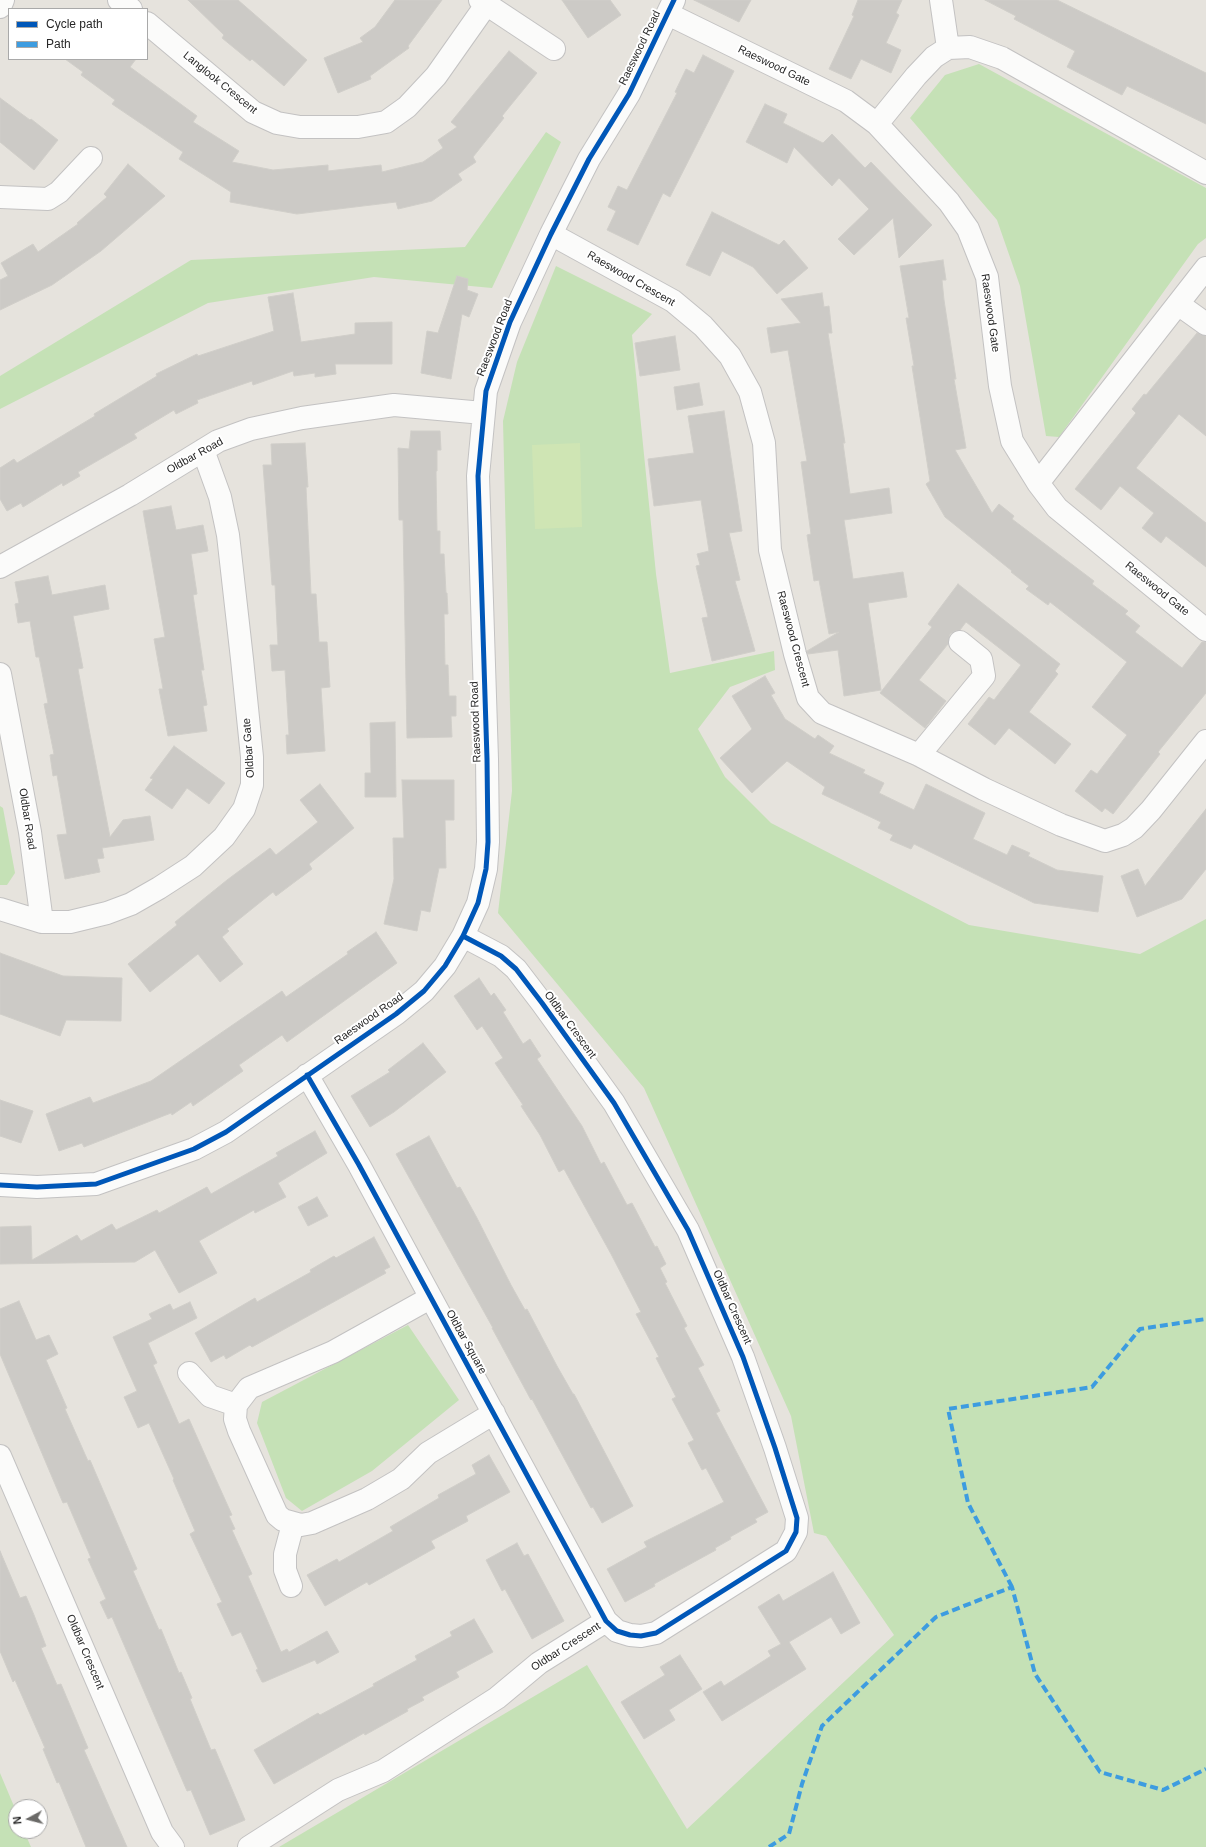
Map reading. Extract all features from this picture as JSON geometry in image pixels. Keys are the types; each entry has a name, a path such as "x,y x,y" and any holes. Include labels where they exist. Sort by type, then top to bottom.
{"street":[{"path":"0,7 3,0"},
{"path":"119,0 130,8"},
{"path":"941,0 948,48"},
{"path":"483,2 554,50"},
{"name":"Langlook Crescent","path":"148,24 253,112 277,123 300,128 358,128 386,122 407,107 436,76 483,2"},
{"name":"Raeswood Gate","path":"671,7 846,101 877,124 949,202 968,229 987,277 1000,386 1012,441 1038,483 1057,508 1206,630"},
{"name":"Raeswood Road","path":"0,1185 37,1187 96,1184 194,1149 226,1132 396,1014 424,991 445,966 463,936 478,902 486,869 488,842 487,759 478,476 486,391 510,322 551,234 589,159 629,94 671,7"},
{"path":"877,124 916,76 934,57 948,48 970,47 1002,58 1206,173"},
{"path":"0,198 48,199 60,192 91,158"},
{"name":"Raeswood Crescent","path":"551,234 673,301 703,326 730,356 750,392 764,443 770,550 795,654 808,698 822,713 919,756 984,789 1061,825 1105,840 1123,835 1134,828 1151,810 1206,741"},
{"path":"1038,483 1206,268"},
{"path":"1178,304 1206,324"},
{"name":"Oldbar Road","path":"0,567 130,495 218,441 251,429 302,418 356,409 394,405 483,413"},
{"name":"Oldbar Gate","path":"42,922 70,922 107,913 131,904 193,866 224,837 244,809 252,785 252,757 228,535 220,497 203,450"},
{"path":"919,756 984,676 981,659 960,642"},
{"name":"Oldbar Road","path":"0,674 30,832 42,922"},
{"path":"0,909 42,922"},
{"name":"Oldbar Crescent","path":"249,1847 338,1790 383,1772 497,1698 539,1663 606,1621 617,1631 630,1636 641,1636 656,1633 786,1551 796,1532 797,1518 776,1448 743,1357 688,1230 614,1104 516,969 501,956 463,936"},
{"name":"Oldbar Square","path":"307,1075 359,1165 606,1621"},
{"path":"430,1298 333,1352 249,1388 236,1405 235,1419 239,1431 277,1515 283,1520 301,1525 312,1523 367,1500 401,1479 428,1454 494,1413"},
{"path":"189,1373 210,1396 236,1405"},
{"name":"Oldbar Crescent","path":"0,1456 162,1832 173,1847"},
{"path":"291,1586 285,1570 285,1554 293,1524"}],"green space":[{"path":"979,64 1206,188 1206,238 1198,244 1059,437 1046,436 1020,286 997,220 910,118 945,75"},
{"path":"546,132 561,142 492,288 374,277 208,303 0,409 0,376 191,260 465,247"},
{"path":"556,266 652,314 632,335 656,574 670,673 774,651 775,670 730,687 698,729 725,777 771,823 969,925 1140,954 1206,919 1206,1847 279,1847 587,1665 687,1829 894,1635 826,1536 814,1533 791,1416 644,1088 498,913 512,791 503,421 517,362"},
{"path":"580,443 582,527 535,529 532,445"},
{"path":"0,806 3,808 15,873 7,885 0,885"},
{"path":"408,1325 459,1400 372,1471 302,1511 286,1498 257,1423 262,1402"},
{"path":"0,1773 11,1799 8,1799 8,1839 28,1839 31,1847 0,1847"}],"building":[{"path":"188,0 238,0 307,60 284,86 252,59 250,61 222,38 224,35"},
{"path":"395,0 442,0 408,46 409,48 370,76 371,79 338,93 324,58 363,42 360,38 375,27"},
{"path":"562,0 610,0 621,15 588,38"},
{"path":"694,0 751,0 739,22"},
{"path":"858,0 902,0 896,13 899,15 886,43 901,50 891,73 861,59 851,79 829,69 854,16 852,15"},
{"path":"985,0 1057,0 1206,73 1206,124 1127,86 1122,95 1067,67 1075,51 1014,19 1016,16"},
{"path":"509,51 537,73 502,116 504,118 473,157 476,162 458,174 462,180 432,201 398,209 396,202 297,214 230,202 231,192 179,159 183,152 112,104 115,100 81,75 83,72 66,60 135,60 130,67 197,116 193,122 239,151 232,162 273,170 328,165 328,171 381,165 382,172 423,162 443,148 438,140 457,127 451,122"},
{"path":"703,55 734,71 670,197 663,193 638,245 607,230 616,211 608,207 618,186 627,190 677,93 675,92 686,69 694,73"},
{"path":"0,98 58,140 34,170 0,142"},
{"path":"765,104 787,114 783,123 823,143 832,134 865,168 871,162 932,225 899,258 893,218 854,255 838,239 869,209 839,178 832,186 794,147 787,163 746,142"},
{"path":"128,164 165,196 101,251 52,285 0,310 0,280 8,276 1,263 33,244 38,252 78,224 77,223 107,197 104,194"},
{"path":"712,212 779,245 784,240 808,268 777,294 753,267 722,251 710,276 686,265"},
{"path":"943,260 946,280 942,280 944,300 956,379 954,379 966,448 955,450 992,513 999,504 1014,516 1012,519 1094,581 1092,584 1128,611 1125,614 1140,626 1135,632 1182,668 1202,642 1206,642 1206,693 1158,752 1160,754 1113,814 1105,808 1102,812 1075,791 1091,770 1097,774 1127,735 1092,707 1127,662 1050,602 1048,605 1026,589 1029,586 945,517 926,484 930,481 912,366 914,366 906,318 909,318 900,266"},
{"path":"457,276 468,279 467,290 478,294 469,317 462,314 451,379 421,373 427,331 438,333"},
{"path":"293,293 301,342 355,334 355,323 392,322 392,364 335,364 336,374 315,377 315,373 294,376 293,371 253,385 252,381 197,400 198,403 176,414 174,410 134,434 137,438 78,472 80,476 63,486 62,483 23,507 21,503 7,511 0,499 0,468 14,459 17,463 95,416 94,414 157,376 156,374 197,354 198,356 274,331 268,297"},
{"path":"822,293 824,307 829,306 832,333 828,333 845,443 843,443 850,494 889,488 892,513 844,520 853,579 903,572 907,597 868,603 881,690 844,696 838,650 808,654 807,651 839,632 829,634 819,580 814,581 807,535 811,534 801,462 807,461 788,350 771,353 767,328 801,323 781,299"},
{"path":"1197,333 1206,336 1206,436 1179,414 1136,468 1206,523 1206,567 1166,536 1161,543 1142,528 1154,513 1120,486 1101,510 1075,489 1136,413 1132,409 1144,394 1146,395"},
{"path":"675,336 680,370 640,376 635,343"},
{"path":"699,383 703,405 677,410 674,387"},
{"path":"724,411 742,531 729,533 740,580 735,581 755,651 712,661 702,618 708,617 696,566 700,565 697,554 709,551 701,500 654,506 648,459 694,453 688,416"},
{"path":"411,431 440,431 441,450 437,450 436,471 437,531 440,531 440,554 444,554 447,593 448,614 444,614 445,665 448,665 449,696 456,696 456,716 451,716 452,737 407,738 403,520 399,520 398,448 409,449"},
{"path":"305,443 308,487 306,487 311,594 316,594 319,642 327,642 330,687 321,688 325,751 287,754 286,735 289,735 285,670 272,671 270,645 278,645 275,585 272,585 263,465 272,465 271,444"},
{"path":"171,506 176,530 203,525 208,551 191,554 197,594 193,595 204,670 201,670 207,705 203,706 207,731 168,736 159,689 163,689 154,639 165,637 143,511"},
{"path":"48,576 52,595 105,585 109,609 73,616 83,668 78,669 89,729 110,837 123,820 150,816 154,840 102,848 104,858 97,859 100,872 65,879 57,835 67,834 57,775 53,776 50,755 54,754 44,704 48,703 39,657 36,657 30,621 18,623 15,604 19,603 15,582"},
{"path":"958,584 1060,664 1055,671 1058,674 1029,712 1071,744 1055,764 1009,728 995,745 968,724 989,697 994,700 1021,665 966,622 960,630 950,634 948,644 919,680 946,701 925,728 880,693 932,627 928,624"},
{"path":"765,676 775,693 771,695 785,719 815,739 818,735 834,746 829,753 865,770 863,773 884,783 879,793 914,810 926,784 985,813 973,839 1007,855 1012,845 1030,853 1028,856 1057,870 1103,876 1098,912 1034,903 914,844 911,849 890,840 893,835 878,828 881,822 822,794 825,787 787,761 752,793 720,758 752,729 732,696"},
{"path":"395,722 396,797 365,797 365,773 371,773 370,723"},
{"path":"174,746 225,783 209,804 187,788 172,809 145,790 153,779 150,778"},
{"path":"402,780 454,780 454,820 445,820 446,868 439,868 430,912 421,910 417,931 384,924 394,879 393,838 404,838"},
{"path":"320,784 354,828 309,864 312,869 276,896 273,892 227,929 229,931 222,937 243,964 220,982 198,954 150,992 128,964 177,925 175,922 227,880 270,848 276,855 318,822 300,800"},
{"path":"1206,809 1206,869 1182,899 1137,917 1121,876 1138,869 1145,886"},
{"path":"376,932 397,963 287,1042 282,1035 239,1065 243,1071 193,1106 191,1102 172,1115 171,1113 84,1147 82,1143 59,1151 46,1114 90,1097 93,1103 151,1081 282,991 286,997 348,954 347,952"},
{"path":"0,953 63,976 122,978 121,1021 66,1020 60,1036 0,1014"},
{"path":"479,978 491,996 494,993 506,1010 503,1012 523,1044 530,1039 541,1056 537,1059 582,1126 601,1164 604,1162 627,1205 632,1203 655,1247 657,1246 666,1264 660,1268 667,1282 665,1283 687,1326 684,1328 704,1365 698,1368 720,1411 716,1413 768,1512 755,1519 757,1522 730,1537 731,1539 715,1548 716,1550 654,1584 655,1586 625,1602 607,1569 647,1547 644,1542 724,1502 706,1468 702,1470 688,1443 694,1440 672,1399 676,1397 656,1358 659,1357 636,1314 641,1312 611,1254 564,1169 559,1172 540,1135 521,1106 523,1105 495,1063 503,1058 482,1026 477,1030 454,996"},
{"path":"423,1043 446,1072 394,1112 370,1127 351,1096 390,1072 388,1070"},
{"path":"0,1100 33,1111 21,1143 0,1136"},
{"path":"315,1131 327,1153 278,1183 286,1197 255,1213 254,1210 199,1241 217,1273 179,1293 155,1250 135,1262 0,1264 0,1227 31,1226 32,1260 77,1235 81,1241 112,1224 116,1230 157,1210 159,1213 207,1187 211,1194 278,1156 276,1153"},
{"path":"429,1136 457,1188 460,1187 511,1285 525,1310 527,1309 557,1366 574,1394 633,1506 602,1523 593,1507 591,1508 396,1154"},
{"path":"317,1197 328,1216 308,1226 298,1207"},
{"path":"374,1237 390,1267 384,1270 386,1273 252,1347 250,1345 226,1359 224,1355 211,1362 195,1333 255,1298 257,1302 311,1272 310,1270 334,1256 336,1258"},
{"path":"19,1301 36,1340 49,1335 58,1354 46,1360 67,1408 65,1409 88,1461 90,1460 137,1569 133,1571 159,1630 161,1629 179,1673 181,1672 192,1698 190,1699 211,1750 215,1749 245,1820 210,1835 191,1790 187,1791 112,1617 108,1619 100,1602 106,1599 88,1559 91,1558 67,1502 63,1503 0,1354 0,1309"},
{"path":"190,1302 197,1318 148,1343 157,1363 153,1365 179,1424 189,1419 232,1515 229,1516 235,1529 232,1530 252,1574 248,1576 281,1652 287,1649 289,1652 327,1631 339,1652 317,1664 315,1660 264,1682 262,1682 256,1670 258,1669 241,1632 232,1636 217,1604 222,1602 190,1534 195,1531 149,1423 138,1428 124,1397 137,1391 113,1337 152,1319 149,1314 170,1304 173,1310"},
{"path":"489,1455 510,1492 466,1516 468,1521 431,1541 435,1548 369,1585 367,1582 325,1606 307,1575 337,1559 339,1562 393,1531 390,1527 439,1498 438,1495 476,1474 472,1465"},
{"path":"517,1543 524,1556 528,1554 564,1621 532,1639 505,1589 502,1591 486,1560"},
{"path":"0,1551 20,1598 26,1596 46,1646 41,1648 57,1685 61,1684 88,1748 84,1750 127,1847 86,1847 59,1782 57,1783 43,1749 45,1748 15,1680 13,1682 0,1651"},
{"path":"833,1572 860,1623 841,1634 831,1617 789,1642 806,1669 722,1721 703,1692 721,1681 724,1686 771,1656 768,1651 781,1644 758,1607 779,1594 783,1601"},
{"path":"474,1619 493,1652 456,1672 459,1677 422,1697 424,1700 407,1709 408,1711 365,1735 364,1733 274,1784 254,1750 318,1713 320,1715 374,1686 373,1684 417,1660 415,1656 452,1636 450,1632"},
{"path":"680,1655 702,1689 669,1710 675,1720 644,1739 621,1702 665,1675 660,1667"}],"marked path":[{"path":"1012,1587 968,1503 948,1409 1092,1387 1140,1329 1206,1319"},
{"path":"769,1847 789,1834 802,1784 822,1726 936,1617 1012,1587 1035,1674 1100,1772 1163,1790 1206,1769"}],"cycle path":[{"path":"0,1185 37,1187 96,1184 194,1149 226,1132 396,1014 424,991 445,966 463,936 478,903 486,869 488,842 487,759 478,476 486,391 510,322 551,234 589,159 629,94 674,0"},
{"path":"307,1075 359,1165 606,1621 617,1631 630,1635 641,1636 656,1633 786,1551 796,1532 797,1518 775,1448 743,1357 688,1230 614,1103 516,969 501,956 463,936"}]}
